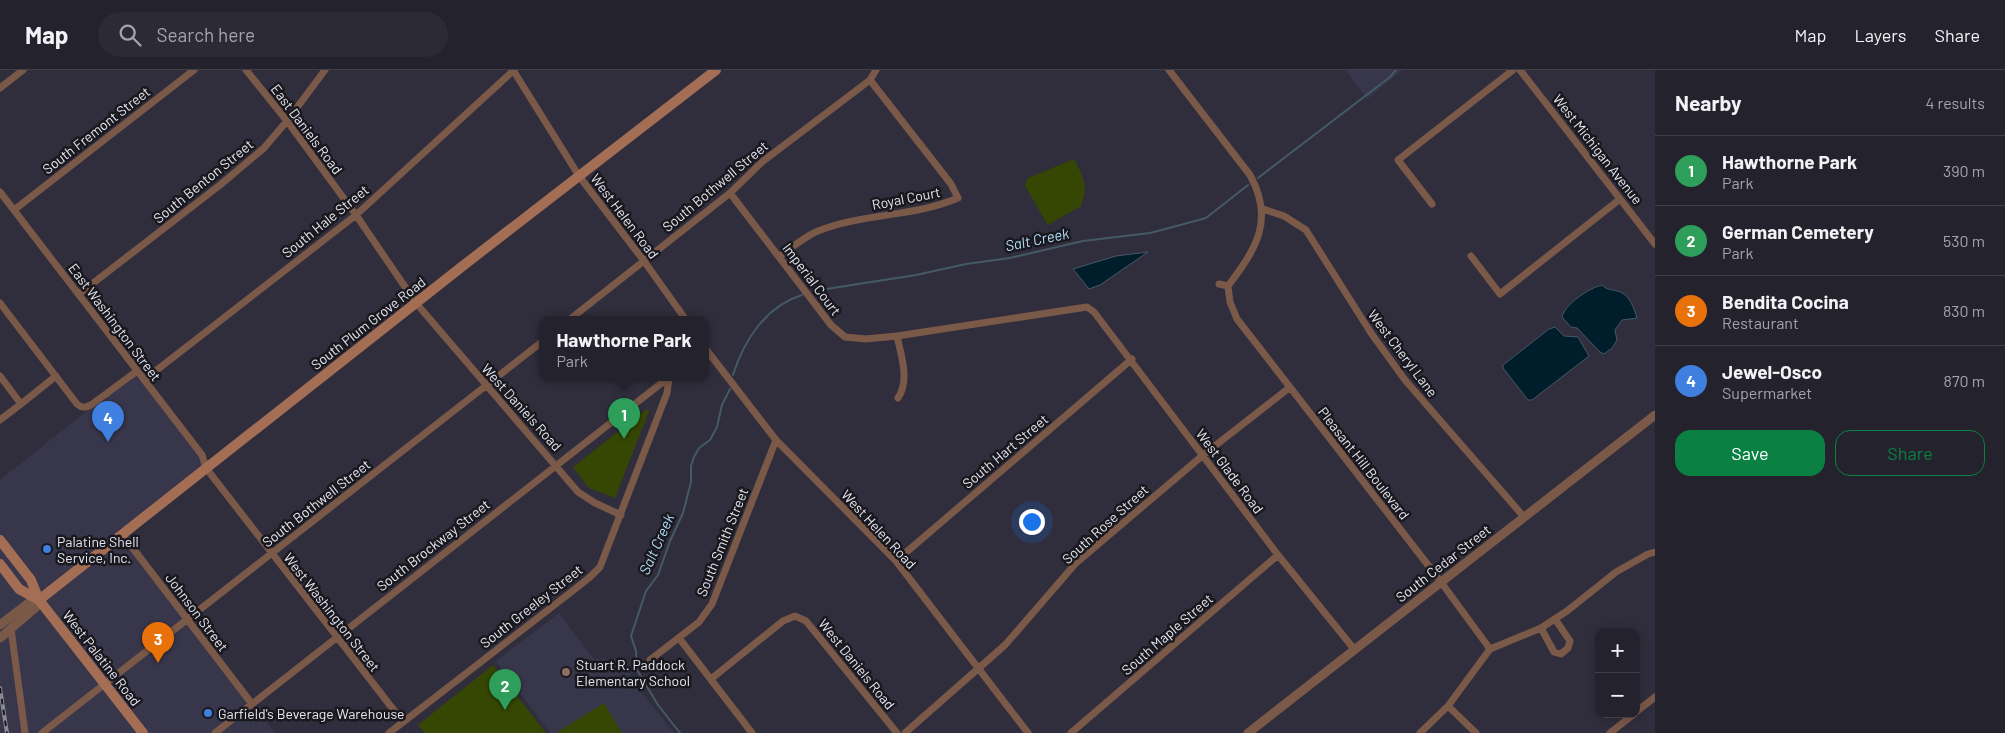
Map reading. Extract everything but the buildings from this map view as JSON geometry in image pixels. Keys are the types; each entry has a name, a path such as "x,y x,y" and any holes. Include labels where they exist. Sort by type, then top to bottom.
{"main road":[{"name":"South Plum Grove Road","path":"40,600 416,303 716,70"},
{"path":"0,540 31,580 40,600"},
{"path":"0,564 19,589 40,600"},
{"name":"West Palatine Road","path":"40,600 142,733"}],"street":[{"path":"0,88 23,70"},
{"name":"South Fremont Street","path":"14,210 194,70"},
{"name":"East Daniels Road","path":"246,70 287,121 356,215 416,303"},
{"name":"South Benton Street","path":"79,294 264,148 325,70"},
{"name":"West Helen Road","path":"513,70 579,176 683,316"},
{"name":"South Hale Street","path":"144,380 356,215 513,70"},
{"name":"South Bothwell Street","path":"574,316 730,193 762,162 870,80 876,70"},
{"path":"1169,70 1250,175 1258,189 1263,209 1258,238 1240,271 1228,286 1219,284"},
{"path":"1432,204 1398,160 1513,70"},
{"name":"West Michigan Avenue","path":"1520,70 1655,244"},
{"name":"Royal Court","path":"779,256 816,232 841,223 940,206 958,198 951,184 870,80"},
{"name":"East Washington Street","path":"0,192 202,455 206,468"},
{"name":"Imperial Court","path":"730,193 830,325 845,337 866,339 898,336 1086,307"},
{"path":"1471,256 1500,294 1620,199"},
{"name":"West Cheryl Lane","path":"1263,209 1284,216 1306,230 1371,333 1405,380 1524,518"},
{"name":"Pleasant Hill Boulevard","path":"1228,286 1230,302 1237,319 1441,582 1490,649"},
{"path":"0,303 77,404 86,408 137,371"},
{"name":"West Daniels Road","path":"416,303 486,386 586,498 621,515"},
{"name":"West Glade Road","path":"1086,307 1094,312 1132,359 1202,456 1278,555 1354,649"},
{"path":"898,336 904,369 903,390 898,398"},
{"name":"South Bothwell Street","path":"42,733 539,344"},
{"name":"West Helen Road","path":"709,353 776,440 896,561 1028,733"},
{"name":"South Hart Street","path":"896,561 1132,359"},
{"path":"0,376 21,404"},
{"path":"0,420 56,376"},
{"name":"South Brockway Street","path":"215,733 664,381"},
{"name":"South Greeley Street","path":"389,733 590,578 603,560 621,515 667,393 668,381"},
{"name":"South Rose Street","path":"905,733 980,669 1005,645 1076,563 1202,456 1289,388"},
{"name":"South Cedar Street","path":"1248,733 1655,415"},
{"name":"South Smith Street","path":"650,660 699,622 712,604 776,440"},
{"name":"West Washington Street","path":"206,468 403,722"},
{"name":"Johnson Street","path":"122,534 252,704"},
{"path":"1420,733 1448,706 1490,649 1541,628 1616,572 1655,552"},
{"name":"South Maple Street","path":"1071,733 1278,555"},
{"path":"0,625 31,601 40,600"},
{"path":"0,638 36,607 40,600"},
{"name":"West Daniels Road","path":"711,679 783,622 794,616 806,621 897,733"},
{"path":"1541,628 1554,652 1560,654 1568,648 1570,641 1555,619"},
{"path":"11,629 24,733"},
{"path":"679,638 752,733"},
{"path":"1640,709 1655,697"},
{"path":"1448,706 1476,733"},
{"path":"1610,733 1629,718"}],"shaded area":[{"path":"1345,70 1403,70 1367,99"},
{"path":"137,371 202,455 206,468 122,534 275,733 0,733 0,480"},
{"name":"Stuart R. Paddock Elementary School","path":"559,613 594,659 624,660 633,682 674,733 550,733 496,661"}],"green space":[{"path":"1074,159 1084,181 1081,206 1048,225 1025,186 1028,178"},
{"path":"647,409 649,411 615,498 589,488 573,467"},
{"path":"493,665 546,733 425,733 418,725"},
{"path":"604,703 622,733 558,733 559,731"}],"water":[{"path":"1148,252 1100,285 1089,289 1073,269 1116,256"},
{"path":"1602,285 1607,289 1621,292 1625,295 1637,318 1622,320 1615,330 1617,340 1612,348 1604,354 1577,328 1571,327 1562,317 1568,307 1578,297"},
{"path":"1555,327 1564,336 1578,337 1589,356 1532,400 1528,400 1503,368 1503,365 1549,329"}],"waterway":[{"name":"Salt Creek","path":"1258,178 1390,77 1396,70"},
{"name":"Salt Creek","path":"820,290 1010,258 1083,241 1150,233 1206,218 1248,185"},
{"name":"Salt Creek","path":"733,375 743,349 758,326 778,307 802,295"},
{"name":"Salt Creek","path":"680,733 658,705 637,670 636,651 631,636 646,591 658,575 670,541 683,513 691,482 691,466 694,457 699,448 710,440 717,427 722,405 730,389"}],"railway":[{"path":"0,688 7,733"}],"place":[{"name":"Hawthorne Park","path":"624,439"},
{"name":"Jewel-Osco","path":"108,442"},
{"name":"Palatine Shell Service, Inc.","path":"47,549"},
{"name":"Bendita Cocina","path":"158,663"},
{"name":"Stuart R. Paddock Elementary School","path":"566,672"},
{"name":"German Cemetery","path":"505,710"},
{"name":"Garfield's Beverage Warehouse","path":"208,713"}]}
